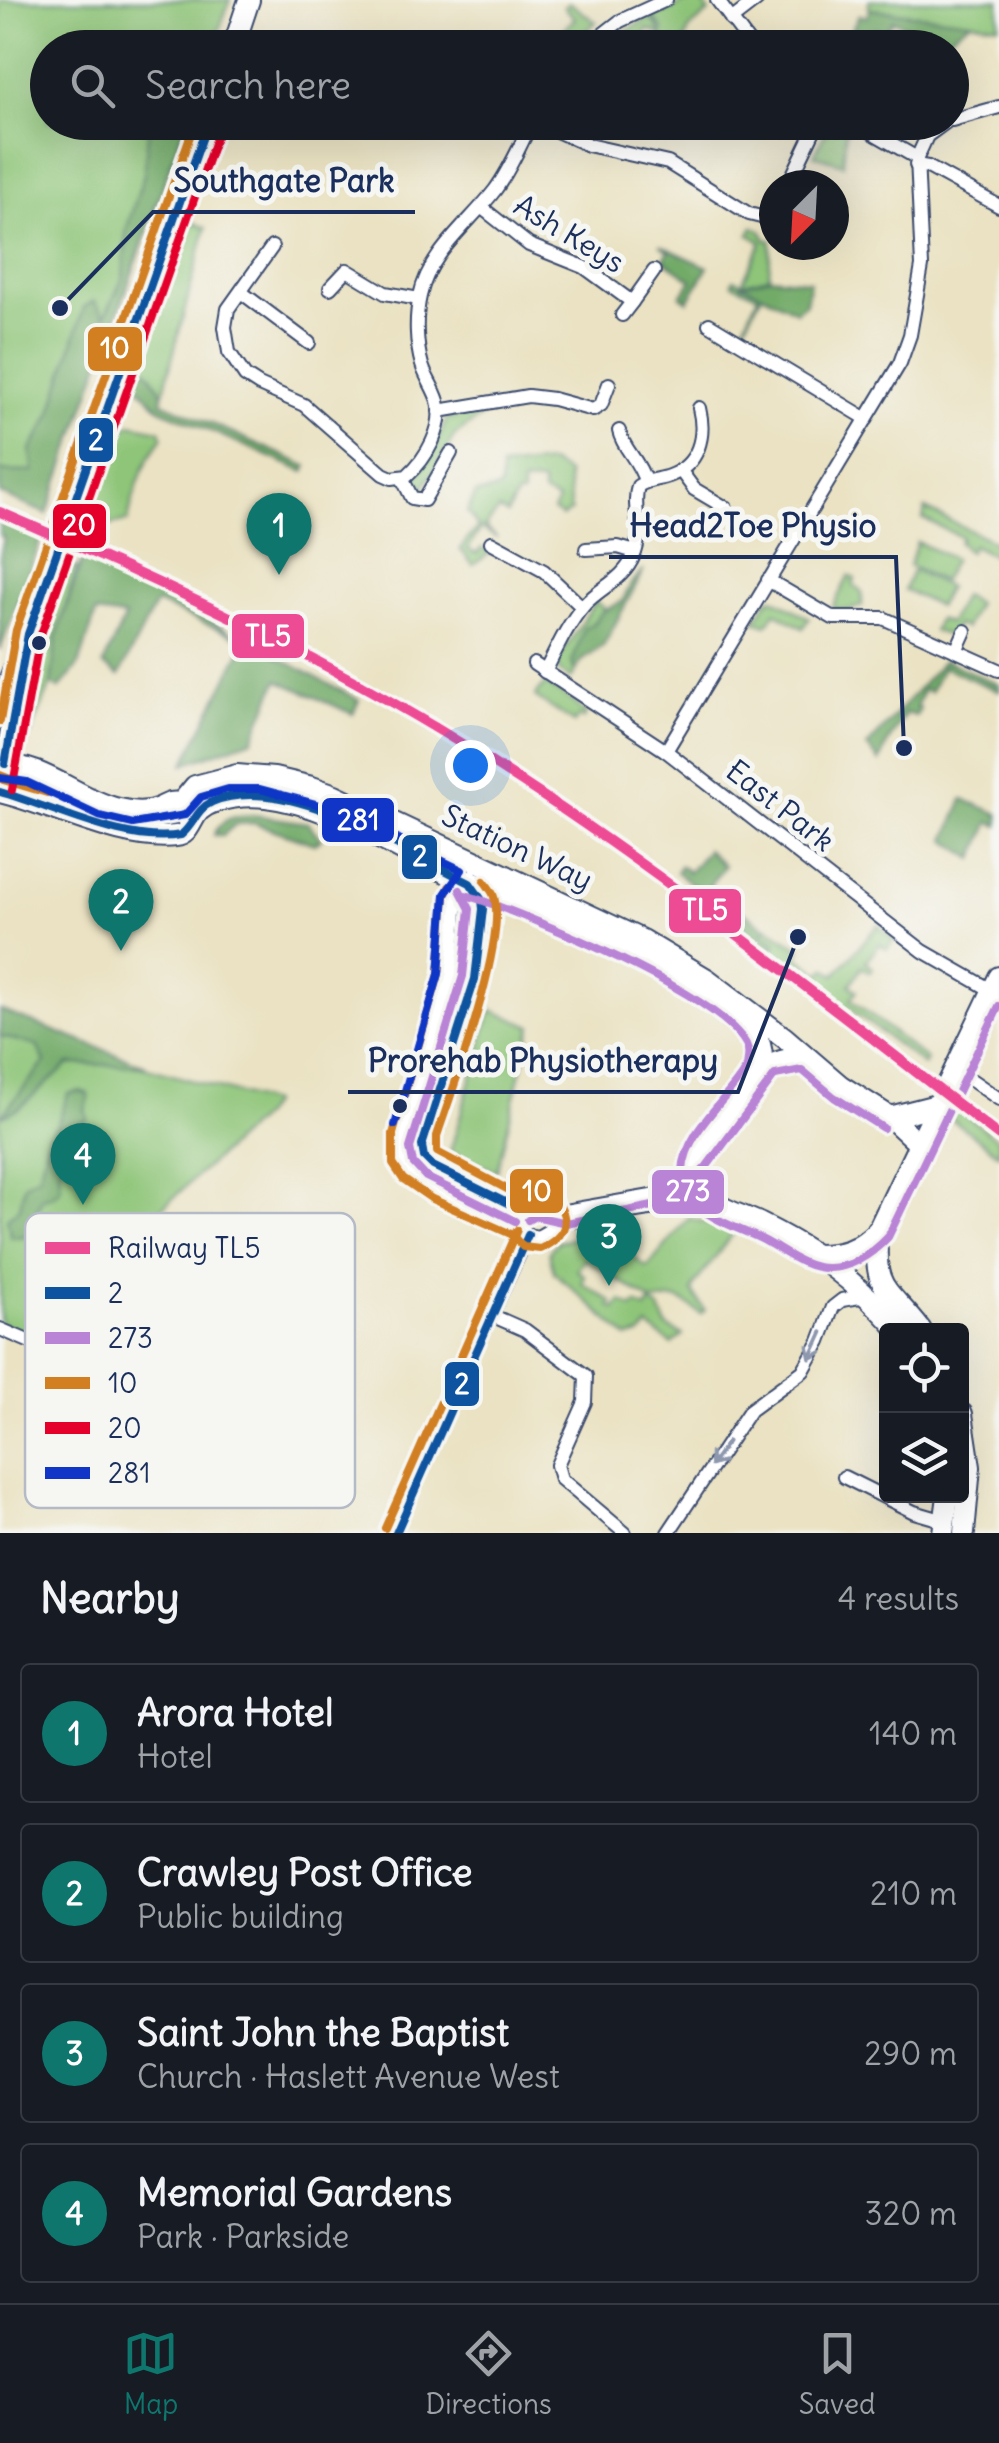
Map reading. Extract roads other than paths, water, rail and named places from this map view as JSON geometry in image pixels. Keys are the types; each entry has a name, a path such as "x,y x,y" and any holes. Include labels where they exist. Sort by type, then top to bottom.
{"main road":[{"path":"239,30 249,0"},
{"path":"0,707 202,140"},
{"path":"0,790 28,634"},
{"path":"3,764 26,768 117,809 141,811 170,805 190,811 191,823"},
{"name":"Station Way","path":"170,805 195,786 237,774 274,778 334,794 543,910 707,978 841,1086 890,1117 920,1145"},
{"name":"Station Way","path":"0,790 132,834 178,836 185,833 204,806 231,798 263,796 349,822 474,874"},
{"path":"165,834 156,822 170,805"},
{"name":"Station Way","path":"638,948 748,1025 763,1048 761,1071"},
{"path":"815,1255 844,1254 878,1230 996,984"},
{"path":"806,1057 780,1059 761,1071 698,1159 696,1180 721,1208 759,1223 815,1255 892,1323"},
{"path":"890,1117 937,1105"},
{"path":"878,1230 876,1272 888,1293 915,1323"},
{"path":"964,1533 967,1503"}],"street":[{"path":"609,30 666,0"},
{"path":"718,0 738,30"},
{"path":"730,20 757,0"},
{"path":"969,115 999,107"},
{"path":"272,247 228,309 227,347 238,368 258,385 304,405 383,474 402,478 425,454 437,428 439,411 418,350 419,299 434,262 482,206 524,140"},
{"path":"576,140 668,163 759,216"},
{"path":"795,170 809,140"},
{"path":"882,140 999,206"},
{"path":"666,751 900,363 916,304 922,246 916,162 925,140"},
{"name":"Ash Keys","path":"482,206 529,245 584,268 632,302"},
{"path":"330,288 347,270 385,293 419,299"},
{"name":"Ash Keys","path":"622,315 654,271"},
{"path":"241,292 310,343"},
{"path":"709,324 866,420"},
{"path":"439,411 528,396 594,410 601,405 609,384"},
{"path":"490,542 544,570 582,608 623,575 636,552 640,534 636,494 645,481 680,470 698,450 710,425 699,408"},
{"path":"618,431 640,465 645,481"},
{"path":"402,478 412,498 424,500 451,452"},
{"path":"680,470 694,489 726,508"},
{"path":"586,549 618,547 636,552"},
{"path":"768,580 834,618 883,618 999,670"},
{"name":"East Park","path":"582,608 540,668 666,751 922,951 996,984"},
{"path":"956,650 965,631"},
{"path":"474,874 483,909 475,978 422,1146 428,1163 538,1236 562,1223 670,1206 721,1208"},
{"path":"474,874 458,897 451,976 404,1137 404,1156 412,1171 477,1206 522,1223"},
{"path":"954,1068 999,1099"},
{"path":"482,1334 533,1202 566,1210 584,1209 657,1195 673,1187 698,1159"},
{"path":"548,1206 553,1217 550,1229"},
{"path":"668,1533 750,1410 803,1370 833,1308 842,1300 866,1296"},
{"path":"491,1315 526,1330 586,1376 585,1402 557,1465 561,1479 625,1533"},
{"path":"0,1328 25,1340"},
{"path":"844,1478 944,1527"}],"rail line":[{"name":"TL5","path":"0,512 238,621 354,681 467,747 672,886 999,1136"}],"place":[{"name":"Southgate Park","path":"60,308"},
{"name":"Arora Hotel","path":"279,575"},
{"name":"Head2Toe Physio","path":"904,748"},
{"name":"Prorehab Physiotherapy","path":"798,937"},
{"name":"Crawley Post Office","path":"121,951"},
{"name":"Memorial Gardens","path":"83,1205"},
{"name":"Saint John the Baptist","path":"609,1286"}]}
